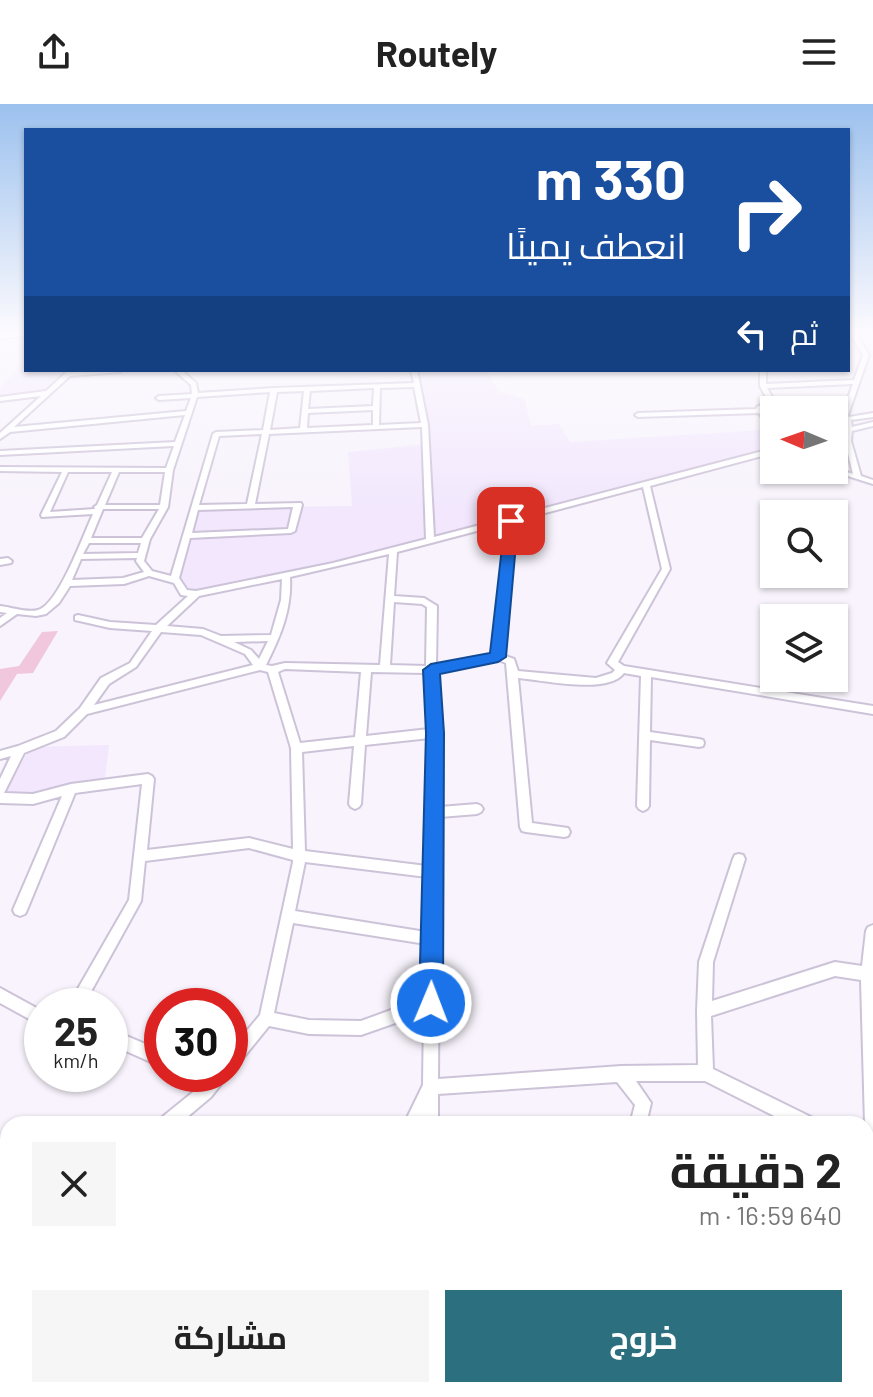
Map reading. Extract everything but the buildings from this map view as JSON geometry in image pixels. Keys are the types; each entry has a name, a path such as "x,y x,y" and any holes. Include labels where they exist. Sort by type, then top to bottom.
{"street":[{"path":"0,437 7,427 51,390"},
{"path":"149,573 140,561 141,555 145,541 164,507 169,470 195,390"},
{"path":"159,398 269,390"},
{"path":"251,506 274,390"},
{"path":"303,430 307,390"},
{"path":"376,427 377,390"},
{"path":"418,390 425,425 430,542"},
{"path":"848,416 856,390"},
{"path":"0,399 48,393"},
{"path":"305,411 376,408"},
{"path":"638,415 760,411"},
{"path":"7,427 188,413"},
{"path":"848,419 873,415"},
{"path":"858,478 848,430 873,424"},
{"path":"174,580 216,434 425,425"},
{"path":"0,463 3,452 178,444"},
{"path":"66,583 124,581 149,573 180,583 184,593 196,594 430,542 760,456"},
{"path":"0,469 65,472 169,470"},
{"path":"0,609 34,614 47,611 54,605 116,471"},
{"path":"65,472 45,515 97,509 164,507"},
{"path":"848,475 873,482"},
{"path":"646,485 666,569 612,663 621,669 873,710"},
{"path":"186,536 291,531 298,505 194,508"},
{"path":"498,657 511,521"},
{"path":"84,540 145,541"},
{"path":"385,666 393,551"},
{"path":"77,557 141,555"},
{"path":"260,667 282,622 288,588 286,576"},
{"path":"0,755 60,734 84,711 105,681 133,665 160,627 196,594"},
{"path":"389,599 424,601 432,606 431,670 435,733 430,1116"},
{"path":"0,623 16,611"},
{"path":"78,618 110,625 203,632 248,652 260,667"},
{"path":"221,639 274,638"},
{"path":"84,711 260,667 272,670 285,666 385,666 431,670 498,657 511,661 526,827 564,832"},
{"path":"355,804 366,667"},
{"path":"513,674 596,682 616,676 621,669"},
{"path":"248,1040 266,1018 299,856 296,748 272,670"},
{"path":"643,806 646,672"},
{"path":"296,748 435,733"},
{"path":"645,735 699,743"},
{"path":"0,790 20,750"},
{"path":"0,798 33,799 71,789 148,779 135,901 85,988"},
{"path":"20,910 71,789"},
{"path":"434,812 477,809"},
{"path":"141,856 249,843 299,856 433,872"},
{"path":"706,1073 706,962 739,859"},
{"path":"288,916 432,939"},
{"path":"872,1116 868,974 873,931"},
{"path":"704,1011 835,969 868,974"},
{"path":"0,995 24,1009"},
{"path":"266,1018 309,1027 361,1028 431,1003"},
{"path":"430,1087 621,1074 706,1073 791,1116"},
{"path":"621,1074 643,1103 640,1116"},
{"path":"416,1116 430,1087"},
{"path":"176,1116 202,1092"}],"shaded area":[{"path":"0,390 46,390 44,392 0,398"},
{"path":"417,390 498,390 525,400 531,426 559,424 570,442 760,430 760,452 752,457 333,566 191,593 174,580 194,508 352,506 348,452 426,444"},
{"path":"58,631 33,673 17,674 0,701 0,669 19,666 42,632"},
{"path":"109,745 105,778 33,796 5,792 29,750 34,747"}],"route":[{"path":"431,1003 435,733 431,670 498,657 511,521"}]}
